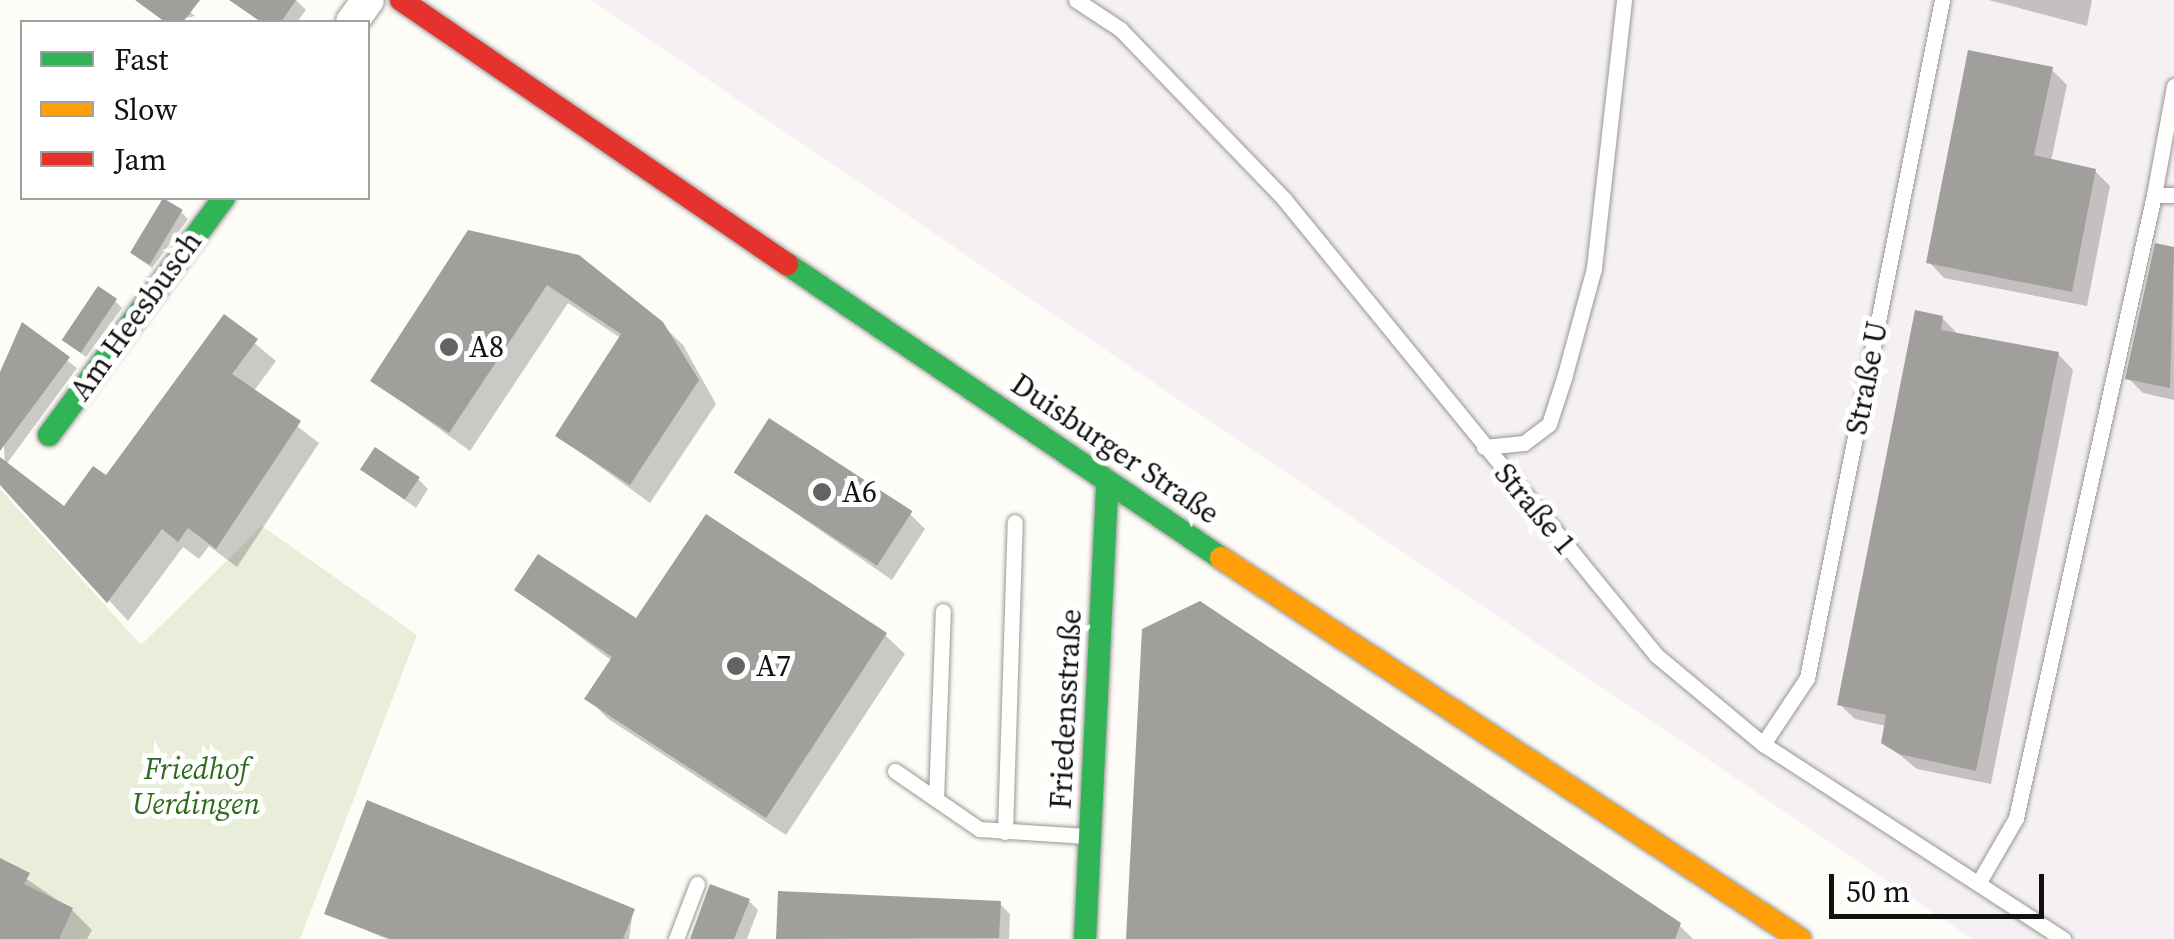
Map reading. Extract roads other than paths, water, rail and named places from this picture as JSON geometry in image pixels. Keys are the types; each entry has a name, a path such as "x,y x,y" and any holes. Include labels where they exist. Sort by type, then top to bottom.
{"main road":[{"name":"Duisburger Straße","path":"401,0 1770,928 1800,939"},
{"name":"Am Heesbusch","path":"49,435 223,200"},
{"name":"Friedensstraße","path":"1085,939 1107,482"}],"lane":[{"name":"Straße 1","path":"1076,0 1120,29 1284,199 1656,655 1763,744 2063,939"},
{"path":"1484,447 1524,443 1548,424 1564,378 1594,268 1624,0"},
{"name":"Straße U","path":"1763,744 1807,678 1942,0"},
{"path":"1979,882 2016,818 2154,195 2174,86"},
{"path":"2154,195 2174,195"},
{"path":"1005,832 1015,522"},
{"path":"936,799 944,611"},
{"path":"896,771 979,829 1090,836"},
{"path":"676,939 697,884"}],"place":[{"name":"A8","path":"449,347"},
{"name":"A6","path":"822,492"},
{"name":"A7","path":"736,666"}],"park label":[{"name":"Friedhof Uerdingen","path":"196,786"}]}
